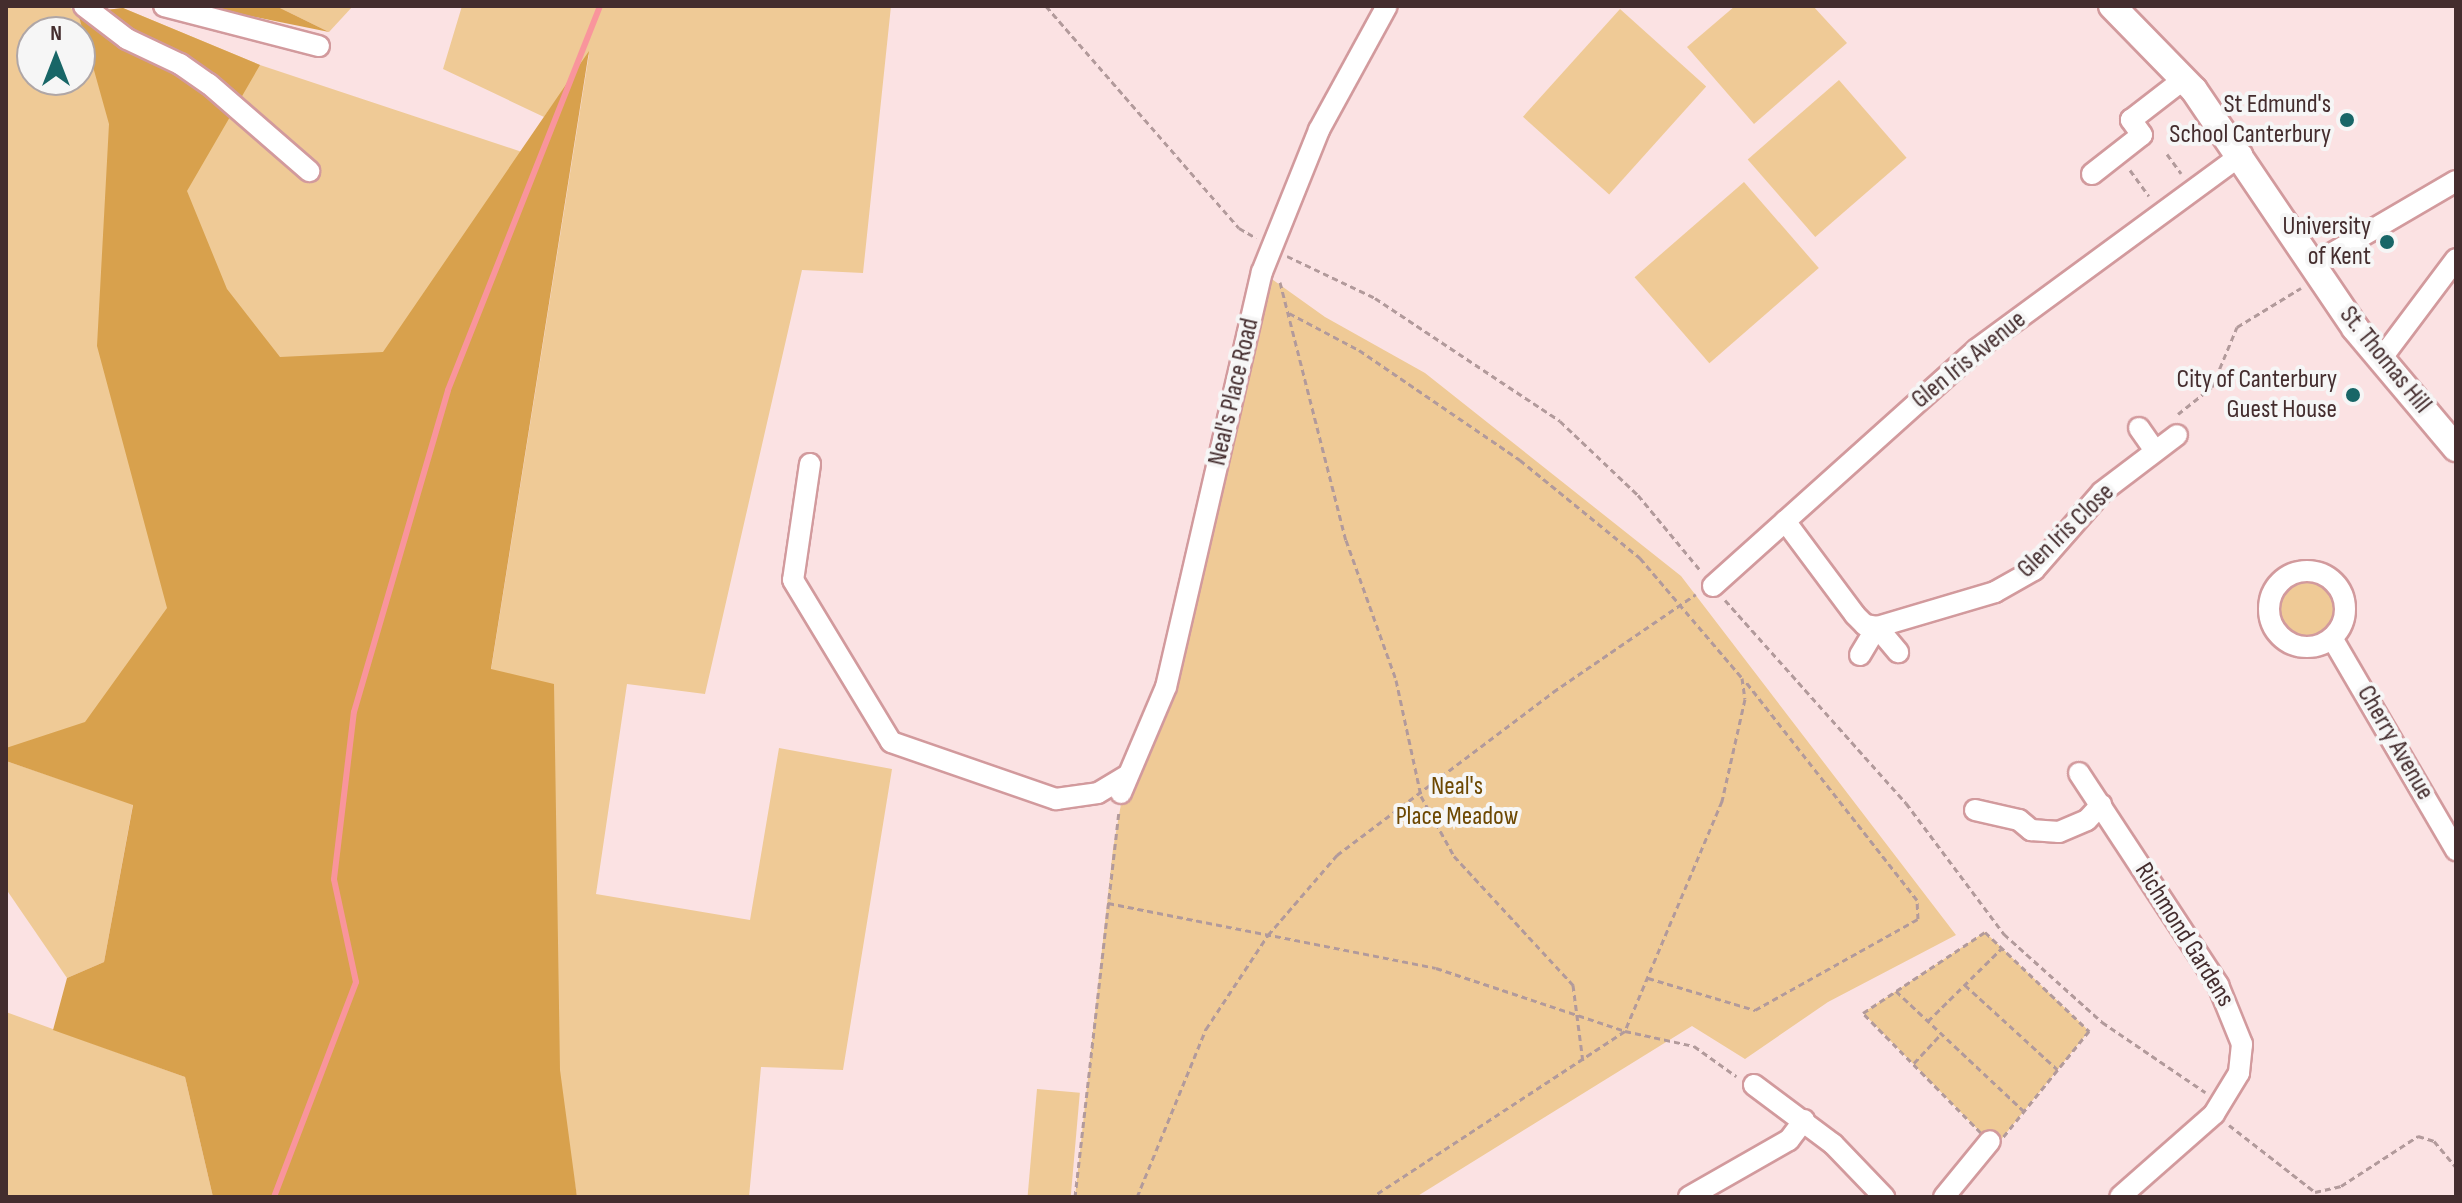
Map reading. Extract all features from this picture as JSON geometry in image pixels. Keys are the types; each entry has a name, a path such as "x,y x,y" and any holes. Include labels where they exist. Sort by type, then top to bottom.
{"main road":[{"name":"St. Thomas Hill","path":"2112,6 2184,79 2242,154 2381,359 2456,448"}],"street":[{"path":"84,6 127,39 180,64 209,84 309,171"},
{"path":"164,6 319,46"},
{"name":"Neal's Place Road","path":"1123,785 1166,687 1271,248 1287,197 1319,130 1387,6"},
{"path":"2092,174 2142,135 2131,120 2184,79"},
{"name":"Glen Iris Avenue","path":"1713,586 1977,349 2242,154"},
{"path":"2318,270 2456,181"},
{"path":"2381,359 2456,259"},
{"path":"2139,428 2155,451"},
{"name":"Glen Iris Close","path":"1877,627 1995,592 2034,570 2095,499 2177,435"},
{"path":"810,464 793,580 891,742 1056,799 1098,793 1123,785"},
{"path":"1785,521 1855,615 1877,627 1898,652"},
{"path":"1860,655 1877,627"},
{"name":"Cherry Avenue","path":"2332,638 2456,850"},
{"name":"Richmond Gardens","path":"2079,773 2094,812 2173,912 2238,1027 2239,1073 2218,1108"},
{"path":"1975,810 2019,820 2039,831 2059,832 2094,812"},
{"path":"1754,1085 1804,1120 1884,1197"},
{"path":"2120,1197 2218,1108"},
{"path":"1689,1197 1789,1140 1804,1120"},
{"path":"1944,1197 1990,1141"}],"path":[{"path":"1046,6 1239,228 1271,248 1375,298 1560,421 1638,495 1713,586 1906,803 2004,934 2102,1022 2218,1108 2315,1192 2341,1186 2418,1136 2434,1141 2456,1167"},
{"path":"2118,154 2162,213"},
{"path":"2167,154 2194,190"},
{"path":"1271,248 1346,540 1396,680 1421,796 1454,856 1573,985 1583,1062"},
{"path":"2177,435 2172,419 2212,387 2237,327 2318,270"},
{"path":"1289,313 1359,350 1520,460 1640,558 1742,678 1917,900 1918,919 1755,1010 1648,978"},
{"path":"1137,1197 1206,1029 1268,935 1337,855 1421,796 1553,692 1678,602"},
{"path":"1372,1197 1583,1062 1625,1031 1722,801 1745,699 1742,678"},
{"path":"1075,1197 1123,785"},
{"path":"1108,903 1436,968 1625,1031 1694,1046 1754,1085"},
{"path":"1985,932 2001,949 2089,1031 1995,1147 1863,1013 1985,932"},
{"path":"1995,942 2004,934"},
{"path":"1928,1021 2001,949"},
{"path":"1965,985 2059,1070"},
{"path":"1896,991 2024,1111"},
{"path":"1913,1064 1941,1034"}],"green space":[{"path":"6,6 68,6 78,13 123,8 260,65 522,152 393,384 334,711 6,752"},
{"path":"276,6 353,6 329,32"},
{"path":"462,6 891,6 863,273 802,270 705,694 627,684 596,894 750,920 779,748 892,769 843,1070 761,1067 749,1197 577,1197 491,670 589,54 544,117 443,69"},
{"path":"1735,6 1813,6 1847,43 1754,124 1687,47"},
{"path":"1620,9 1706,87 1609,194 1523,117"},
{"path":"1839,80 1907,158 1815,237 1748,159"},
{"path":"1744,182 1819,268 1709,363 1635,277"},
{"name":"Neal's Place Meadow","path":"1262,272 1325,317 1425,373 1681,576 1956,935 1828,1002 1745,1059 1692,1026 1416,1197 1075,1197 1113,849 1126,776 1148,736"},
{"path":"2305,578 2326,586 2334,607 2326,628 2305,636 2284,628 2276,607 2284,586"},
{"path":"6,761 133,804 104,962 67,978 6,889"},
{"path":"1985,932 2089,1031 1995,1147 1863,1013"},
{"path":"6,1012 185,1077 213,1197 6,1197"},
{"path":"1037,1089 1080,1093 1071,1197 1028,1197"}],"shaded area":[{"path":"203,6 276,6 329,32 245,15"},
{"path":"123,8 260,65 187,191 227,289 280,357 383,352 589,51 491,669 554,684 560,1070 577,1197 213,1197 185,1077 53,1030 67,978 104,962 133,805 6,761 6,748 85,722 167,608 97,346 109,124 96,77 96,16 79,16 78,13"}],"waterway":[{"path":"274,1197 356,982 334,879 354,712 448,390 600,6"}],"place":[{"name":"St Edmund's School Canterbury","path":"2347,120"},
{"name":"University of Kent","path":"2387,242"},
{"name":"City of Canterbury Guest House","path":"2353,395"}]}
